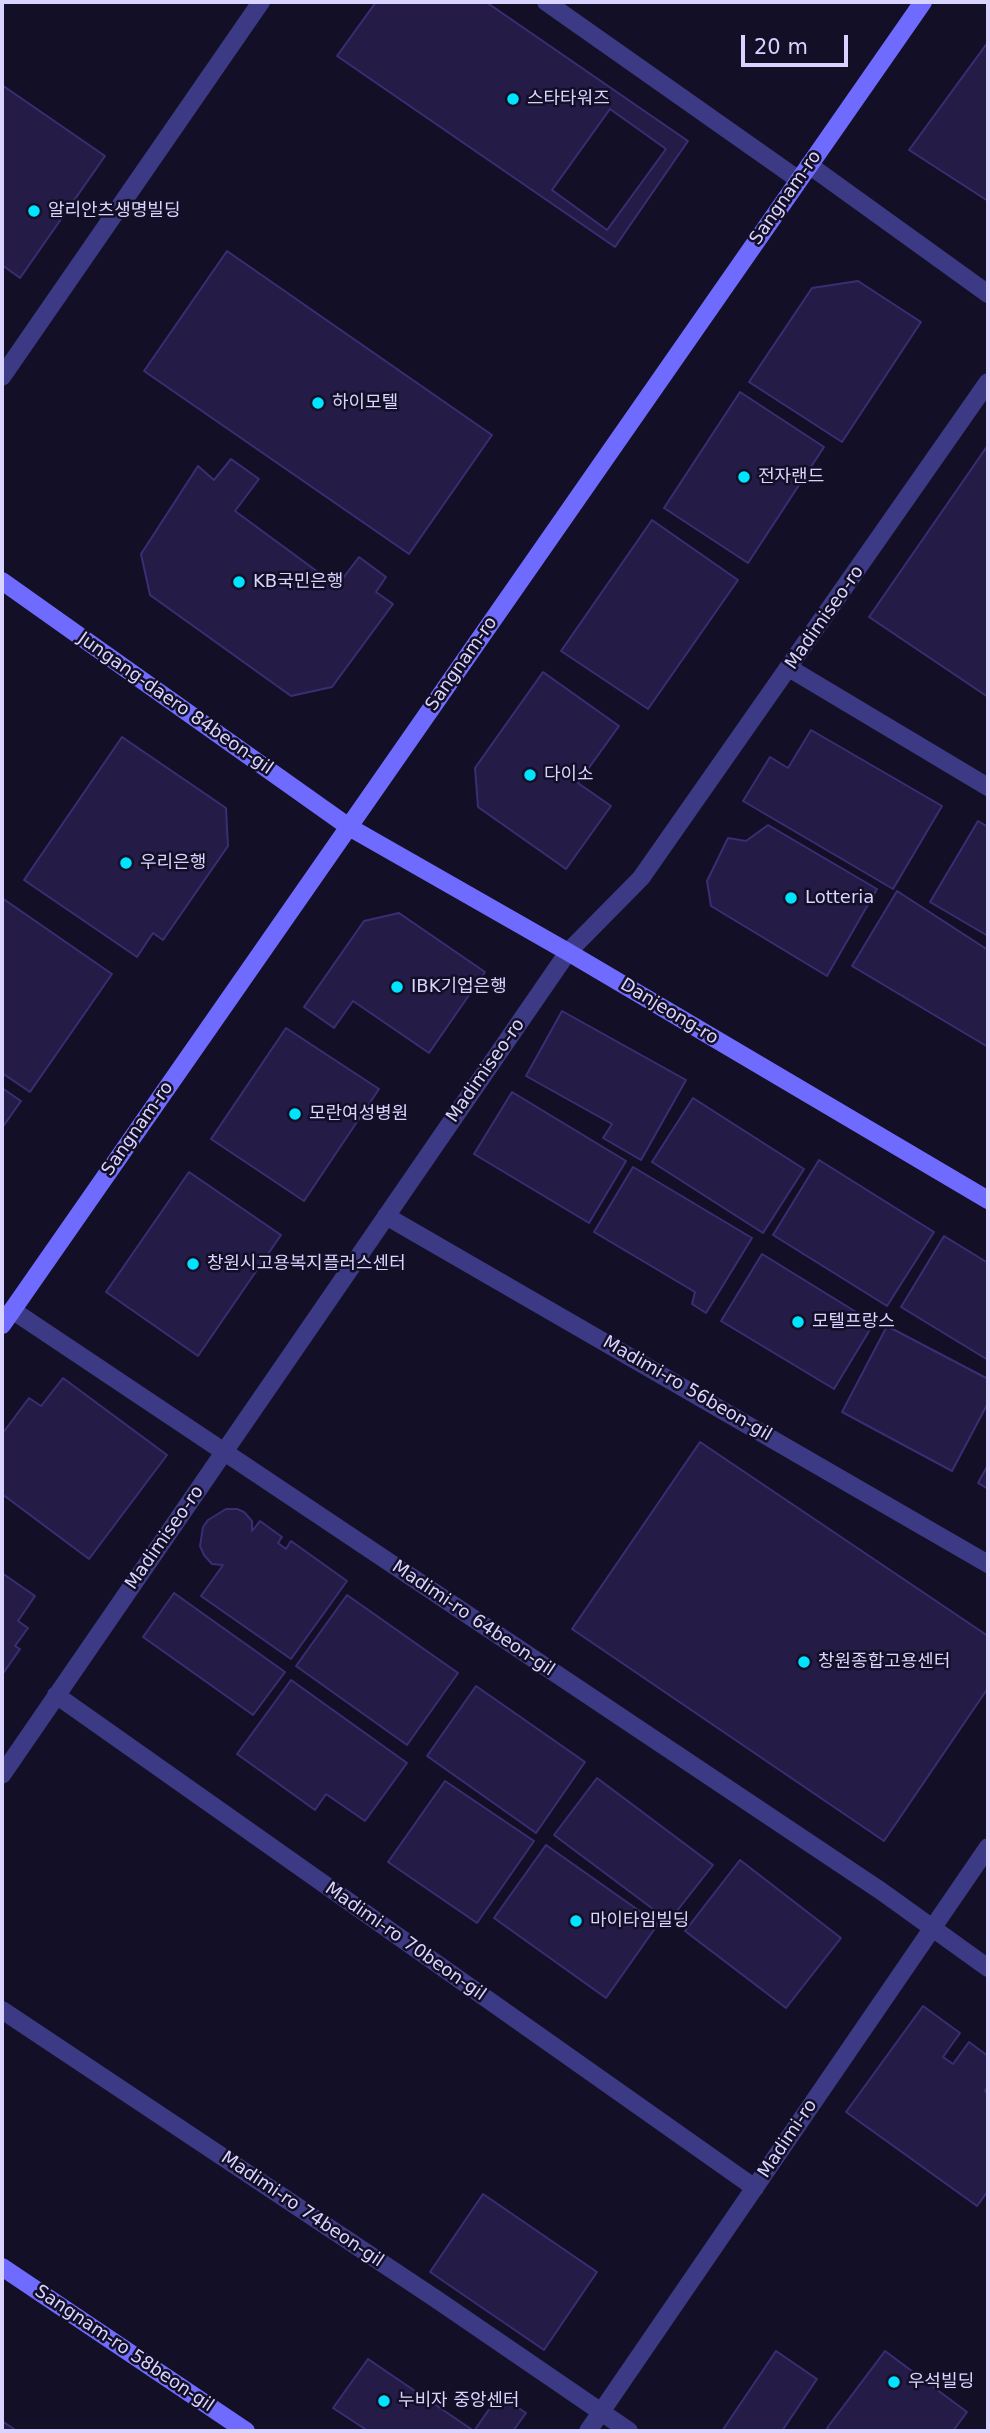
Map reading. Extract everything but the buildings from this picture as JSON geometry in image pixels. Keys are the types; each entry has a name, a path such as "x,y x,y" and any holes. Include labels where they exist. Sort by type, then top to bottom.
{"main road":[{"name":"Sangnam-ro","path":"2,1325 923,2"},
{"name":"Jungang-daero 84beon-gil","path":"2,581 349,827"},
{"name":"Danjeong-ro","path":"349,827 568,952 988,1200"},
{"name":"Sangnam-ro 58beon-gil","path":"2,2267 246,2431"}],"street":[{"path":"2,377 261,2"},
{"path":"546,2 988,294"},
{"name":"Madimiseo-ro","path":"2,1775 568,952 641,878 988,382"},
{"path":"789,668 988,787"},
{"name":"Madimi-ro 56beon-gil","path":"386,1216 988,1564"},
{"name":"Madimi-ro 64beon-gil","path":"12,1310 934,1927 988,1968"},
{"name":"Madimi-ro 70beon-gil","path":"56,1696 755,2188"},
{"name":"Madimi-ro","path":"588,2431 988,1847"},
{"name":"Madimi-ro 74beon-gil","path":"2,2011 629,2431"}],"place":[{"name":"스타타워즈","path":"513,99"},
{"name":"알리안츠생명빌딩","path":"34,211"},
{"name":"하이모텔","path":"318,403"},
{"name":"전자랜드","path":"744,477"},
{"name":"KB국민은행","path":"239,582"},
{"name":"다이소","path":"530,775"},
{"name":"우리은행","path":"126,863"},
{"name":"Lotteria","path":"791,898"},
{"name":"IBK기업은행","path":"397,987"},
{"name":"모란여성병원","path":"295,1114"},
{"name":"창원시고용복지플러스센터","path":"193,1264"},
{"name":"모텔프랑스","path":"798,1322"},
{"name":"창원종합고용센터","path":"804,1662"},
{"name":"마이타임빌딩","path":"576,1921"},
{"name":"우석빌딩","path":"894,2382"},
{"name":"누비자 중앙센터","path":"384,2401"}]}
